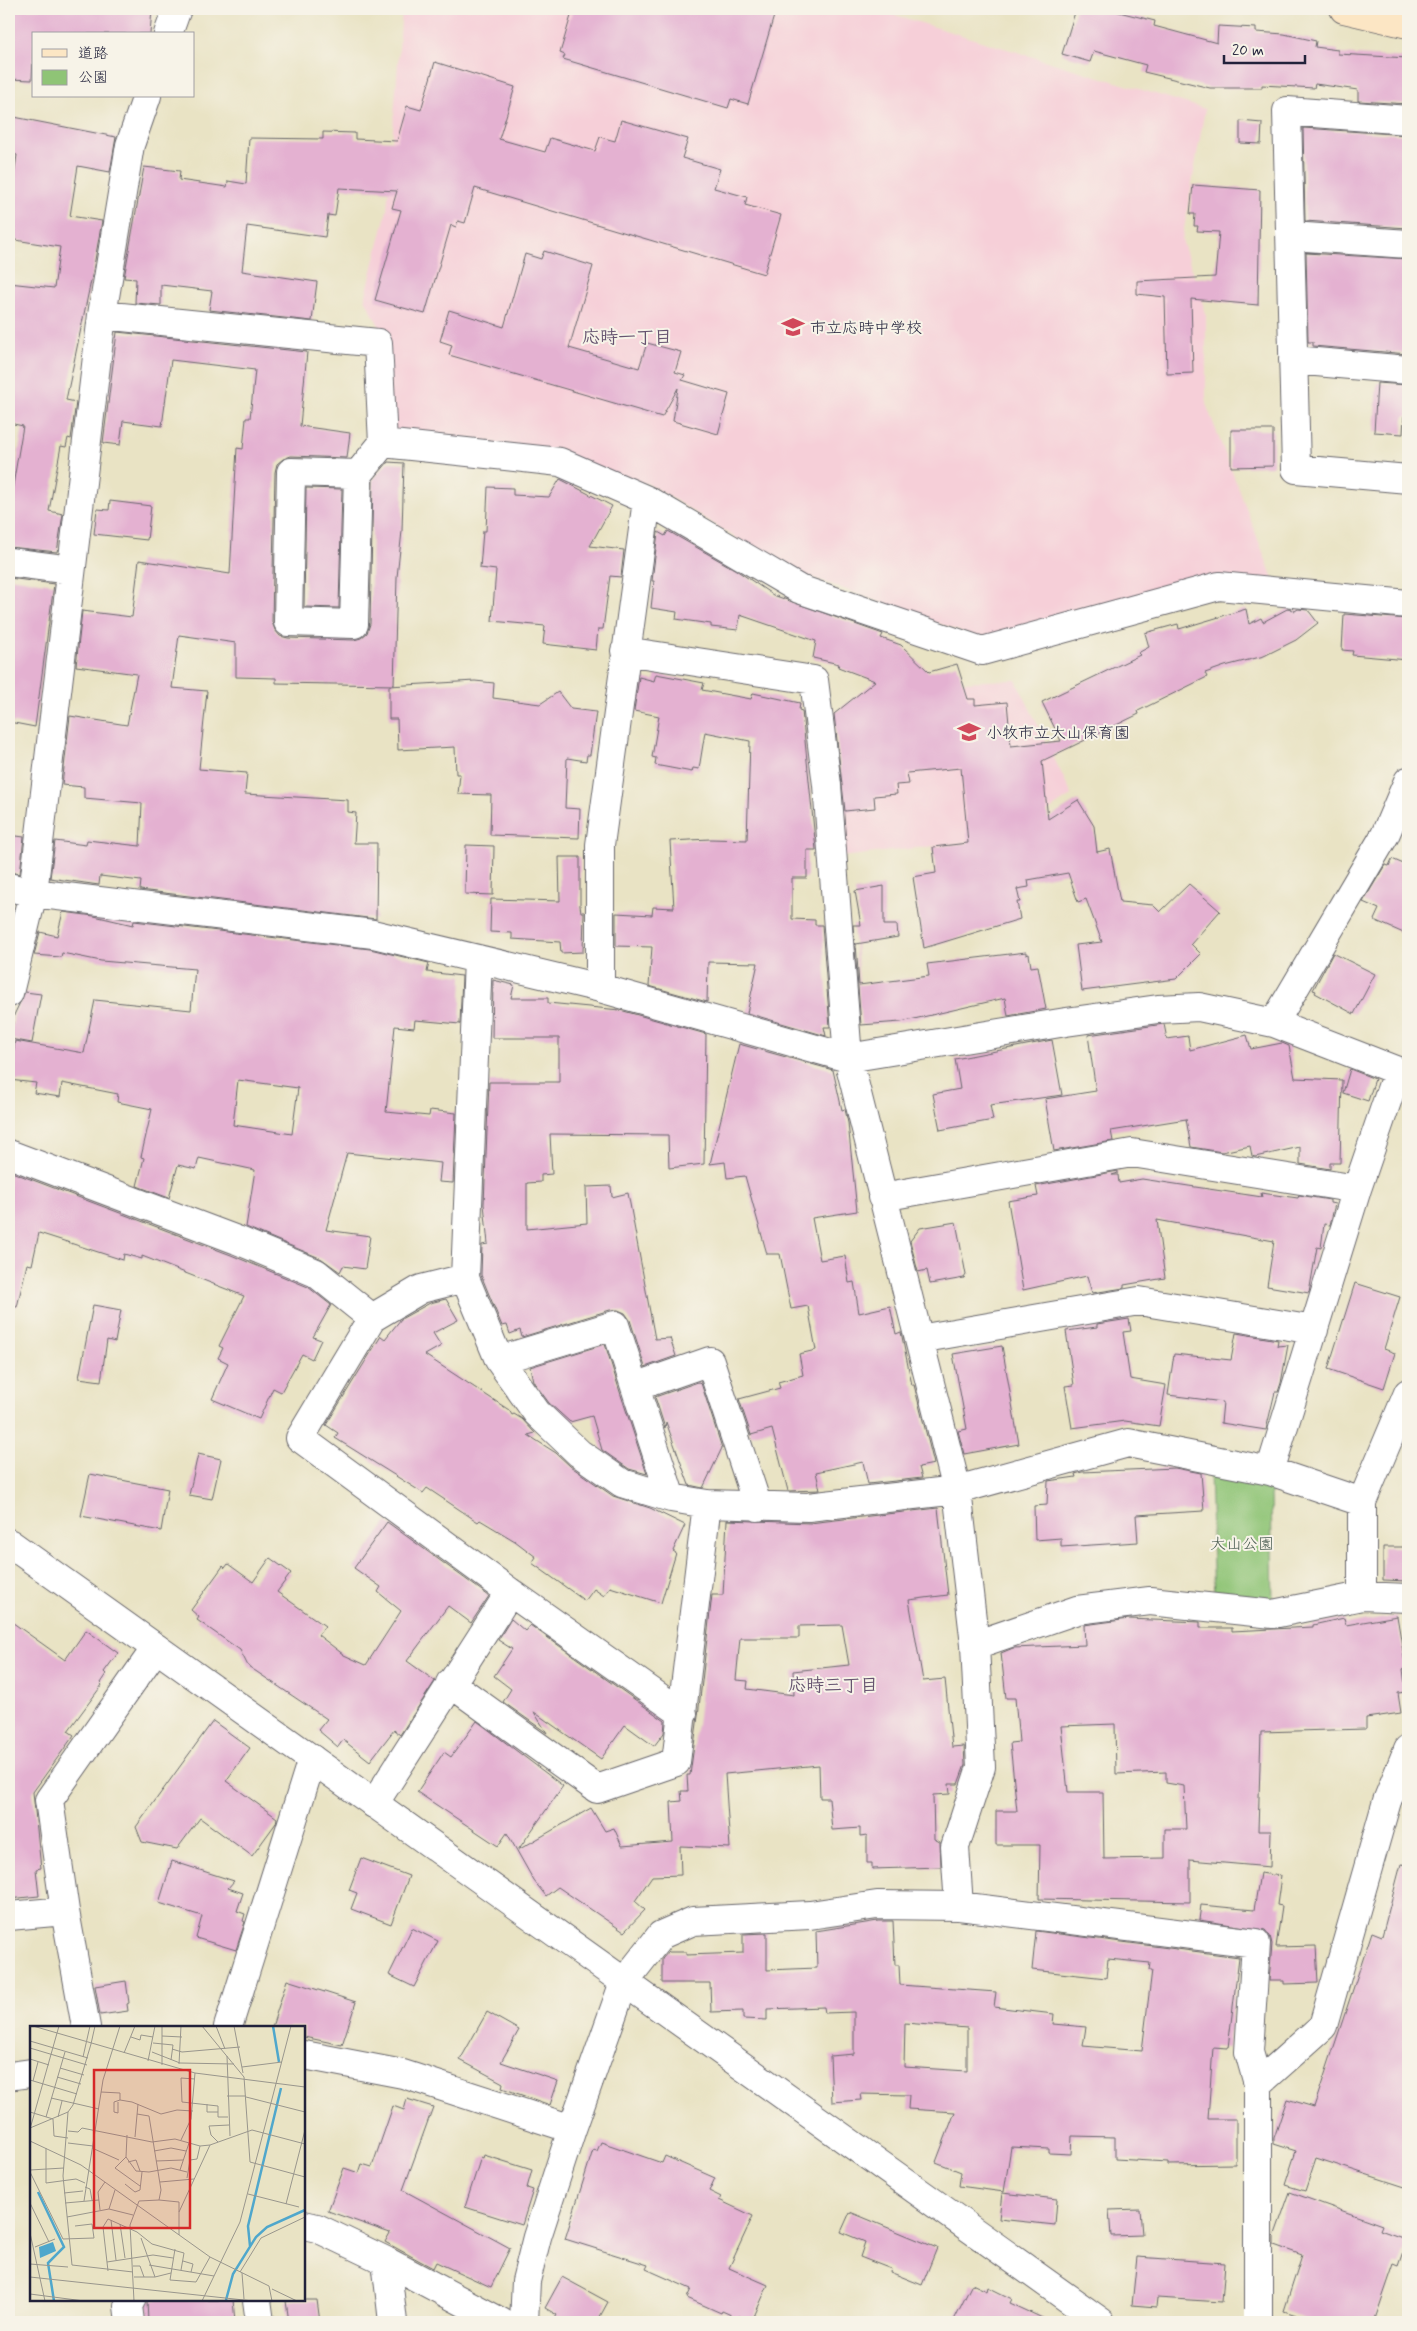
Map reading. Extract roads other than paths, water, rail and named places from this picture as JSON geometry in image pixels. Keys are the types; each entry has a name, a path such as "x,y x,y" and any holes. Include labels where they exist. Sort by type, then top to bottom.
{"main road":[{"path":"1344,9 1408,24"}],"street":[{"path":"169,32 177,9"},
{"path":"9,993 21,890 71,570 102,315 130,145 145,98"},
{"path":"1408,120 1287,111 1296,469 1408,479"},
{"path":"1291,236 1408,244"},
{"path":"102,315 378,344 384,443 358,474 354,624 288,622 291,472 358,474"},
{"path":"1293,360 1408,370"},
{"path":"384,443 560,462 648,500 799,589 982,651 1219,586 1408,604"},
{"path":"600,988 600,845 625,651 648,500"},
{"path":"9,562 71,570"},
{"path":"625,651 814,680 828,785 848,1058 957,1490 975,1645 980,1767 955,1847 960,1906"},
{"path":"1274,1024 1385,835 1408,782"},
{"path":"21,890 374,934 600,988 848,1058 1158,1009 1199,1007 1274,1024 1403,1074 1357,1189 1270,1470"},
{"path":"478,959 465,1278 499,1360 537,1412 579,1453 622,1483 671,1498 707,1504 808,1507 957,1490 1128,1443 1270,1470 1362,1502"},
{"path":"882,1197 1132,1153 1357,1189"},
{"path":"9,1154 237,1240 316,1273 372,1318"},
{"path":"465,1278 421,1289 372,1318 300,1438 510,1592 682,1714"},
{"path":"918,1339 1139,1301 1314,1330"},
{"path":"499,1360 615,1325 671,1498"},
{"path":"635,1387 710,1361 758,1506"},
{"path":"1362,1596 1362,1502 1408,1392"},
{"path":"450,1683 597,1789 676,1762 707,1504"},
{"path":"9,1543 1101,2322"},
{"path":"374,1804 510,1592"},
{"path":"975,1645 1077,1610 1150,1601 1273,1614 1362,1596 1408,1598"},
{"path":"86,2026 65,1911 49,1800 156,1648"},
{"path":"1258,2084 1323,2026 1387,1801 1408,1749"},
{"path":"228,2026 312,1759"},
{"path":"524,2322 526,2281 537,2237 572,2129 624,1982 661,1935 693,1921 810,1915 876,1906 960,1906 1256,1943 1249,2052 1258,2084 1258,2322"},
{"path":"9,1916 65,1911"},
{"path":"305,2055 403,2074 572,2129"},
{"path":"9,2076 30,2073"},
{"path":"305,2225 317,2228 386,2261 501,2322"},
{"path":"386,2261 393,2322"},
{"path":"130,2301 128,2306 130,2322"},
{"path":"257,2301 260,2322"}],"place":[{"name":"市立応時中学校","path":"793,327"},
{"name":"小牧市立大山保育園","path":"969,732"}],"district":[{"name":"応時一丁目","path":"627,337"},
{"name":"応時三丁目","path":"833,1685"}],"park label":[{"name":"大山公園","path":"1242,1543"}]}
